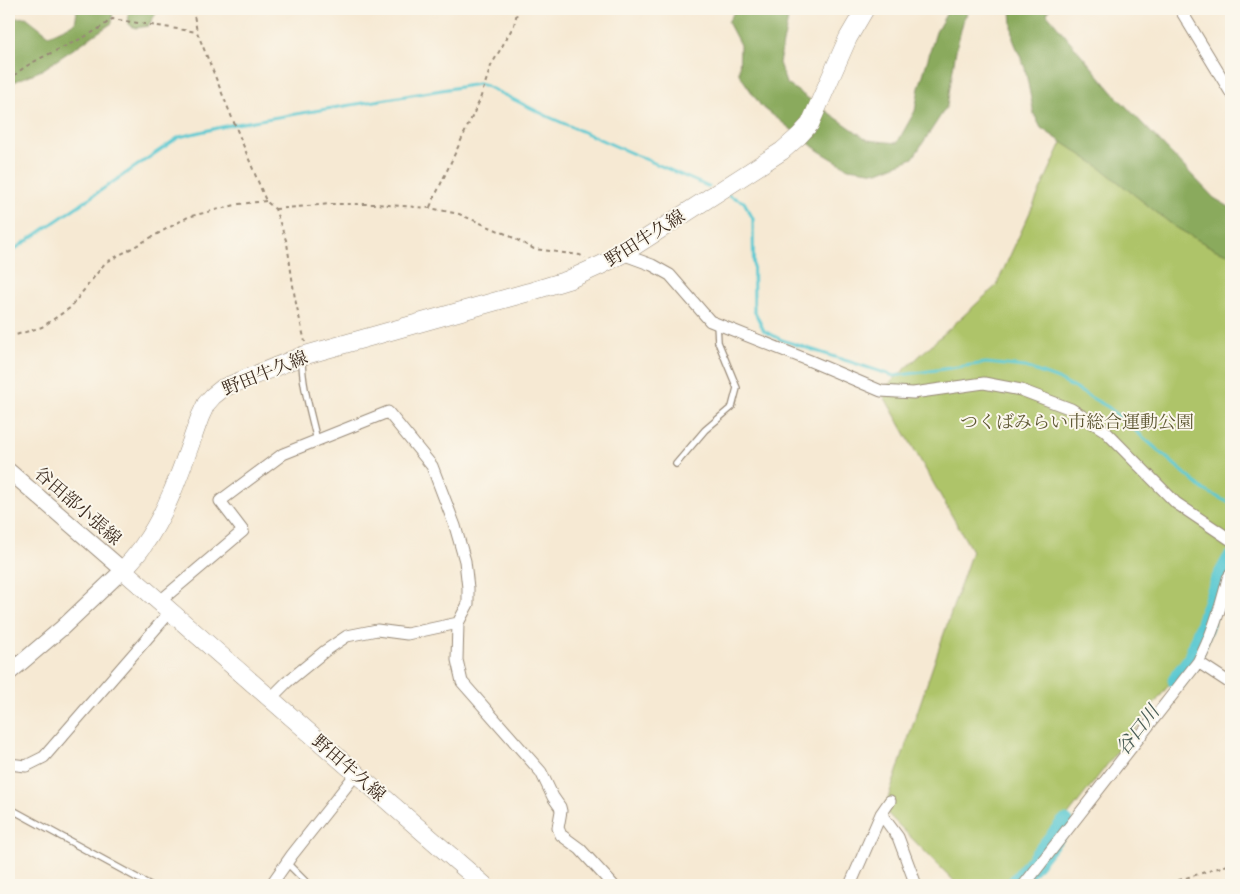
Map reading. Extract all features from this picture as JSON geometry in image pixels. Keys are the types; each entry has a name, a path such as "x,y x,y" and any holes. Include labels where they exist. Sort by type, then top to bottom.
{"main road":[{"name":"野田牛久線","path":"484,885 123,570 143,546 155,527 206,404 213,396 232,383 305,356 568,280 622,254 782,150 799,136 810,124 848,38 865,9"}],"street":[{"path":"1180,9 1231,93"},
{"path":"622,254 652,265 670,275 710,321 880,391 913,393 984,384 1020,390 1071,409 1104,430 1176,503 1231,540"},
{"path":"9,764 26,766 44,757 165,607 243,530 220,501 283,454 388,412 432,466 455,526 465,561 468,604 458,623 457,660 462,682 541,772 560,807 558,828 561,835 580,849 612,885"},
{"name":"谷田部小張線","path":"9,471 123,570"},
{"path":"9,673 39,649 123,570"},
{"path":"1024,885 1198,662 1220,610 1228,578 1231,574"},
{"path":"270,699 325,650 347,636 377,630 407,634 458,623"},
{"path":"1198,662 1230,684 1231,688"},
{"path":"271,885 356,774"},
{"path":"850,885 881,814 890,801"},
{"path":"881,814 898,837 916,885"}],"lane":[{"path":"676,464 705,430 732,407 737,388 718,342 717,324"},
{"path":"305,356 303,381 316,441"},
{"path":"9,808 150,885"},
{"path":"287,863 309,885"}],"path":[{"path":"193,9 197,32 266,201 275,209 287,243 305,356"},
{"path":"430,208 479,102 491,66 514,25 518,9"},
{"path":"9,82 11,78 27,66 85,37 112,19 197,32"},
{"path":"9,337 42,327 70,308 104,263 188,217 239,204 266,201"},
{"path":"275,209 330,204 375,204 430,208 459,214 506,234 534,249 580,255 601,265"},
{"path":"1163,885 1231,864"}],"green space":[{"path":"75,9 113,9 112,23 42,70 9,84 9,19 26,17 49,35 75,23 77,12"},
{"path":"128,9 159,9 148,26 136,28 129,25"},
{"path":"736,9 790,9 779,63 786,83 868,140 897,143 915,111 919,88 936,32 949,9 971,9 964,18 956,50 947,106 913,158 878,172 848,168 819,151 761,106 739,74 740,45 728,22"},
{"path":"1011,9 1049,9 1047,14 1116,96 1214,198 1231,208 1231,255 1216,250 1175,227 1098,166 1041,128 1034,114 1025,68 1013,39"},
{"name":"つくばみらい市総合運動公園","path":"1072,121 1231,237 1231,566 1223,576 1206,637 1014,885 958,885 884,810 972,551 881,391 996,286"}],"waterway":[{"path":"9,253 179,137 230,125 478,84 709,187"},
{"path":"728,195 744,202 753,219 754,310 764,331 782,340 894,376 986,363 1025,367 1058,379 1108,407 1204,490 1231,504"},
{"name":"谷口川","path":"1177,680 1192,660 1219,582 1231,560"},
{"name":"谷口川","path":"1015,885 1065,824"}]}
